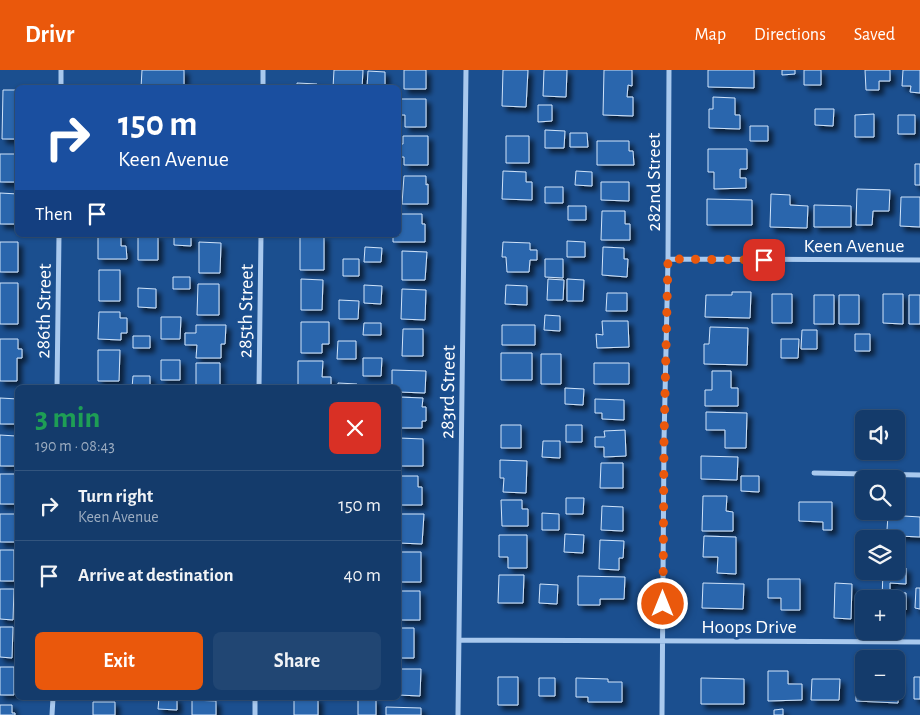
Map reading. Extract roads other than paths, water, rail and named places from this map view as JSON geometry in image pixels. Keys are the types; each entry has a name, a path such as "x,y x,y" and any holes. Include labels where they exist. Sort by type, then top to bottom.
{"street":[{"path":"61,70 61,85"},
{"path":"263,70 263,85"},
{"name":"283rd Street","path":"458,715 466,70"},
{"name":"282nd Street","path":"662,715 669,70"},
{"name":"286th Street","path":"57,385 59,237"},
{"name":"285th Street","path":"259,385 261,237"},
{"name":"Keen Avenue","path":"668,259 920,260"},
{"path":"814,473 920,475"},
{"name":"Hoops Drive","path":"459,640 920,642"},
{"path":"52,700 52,715"},
{"path":"255,700 255,715"}]}
